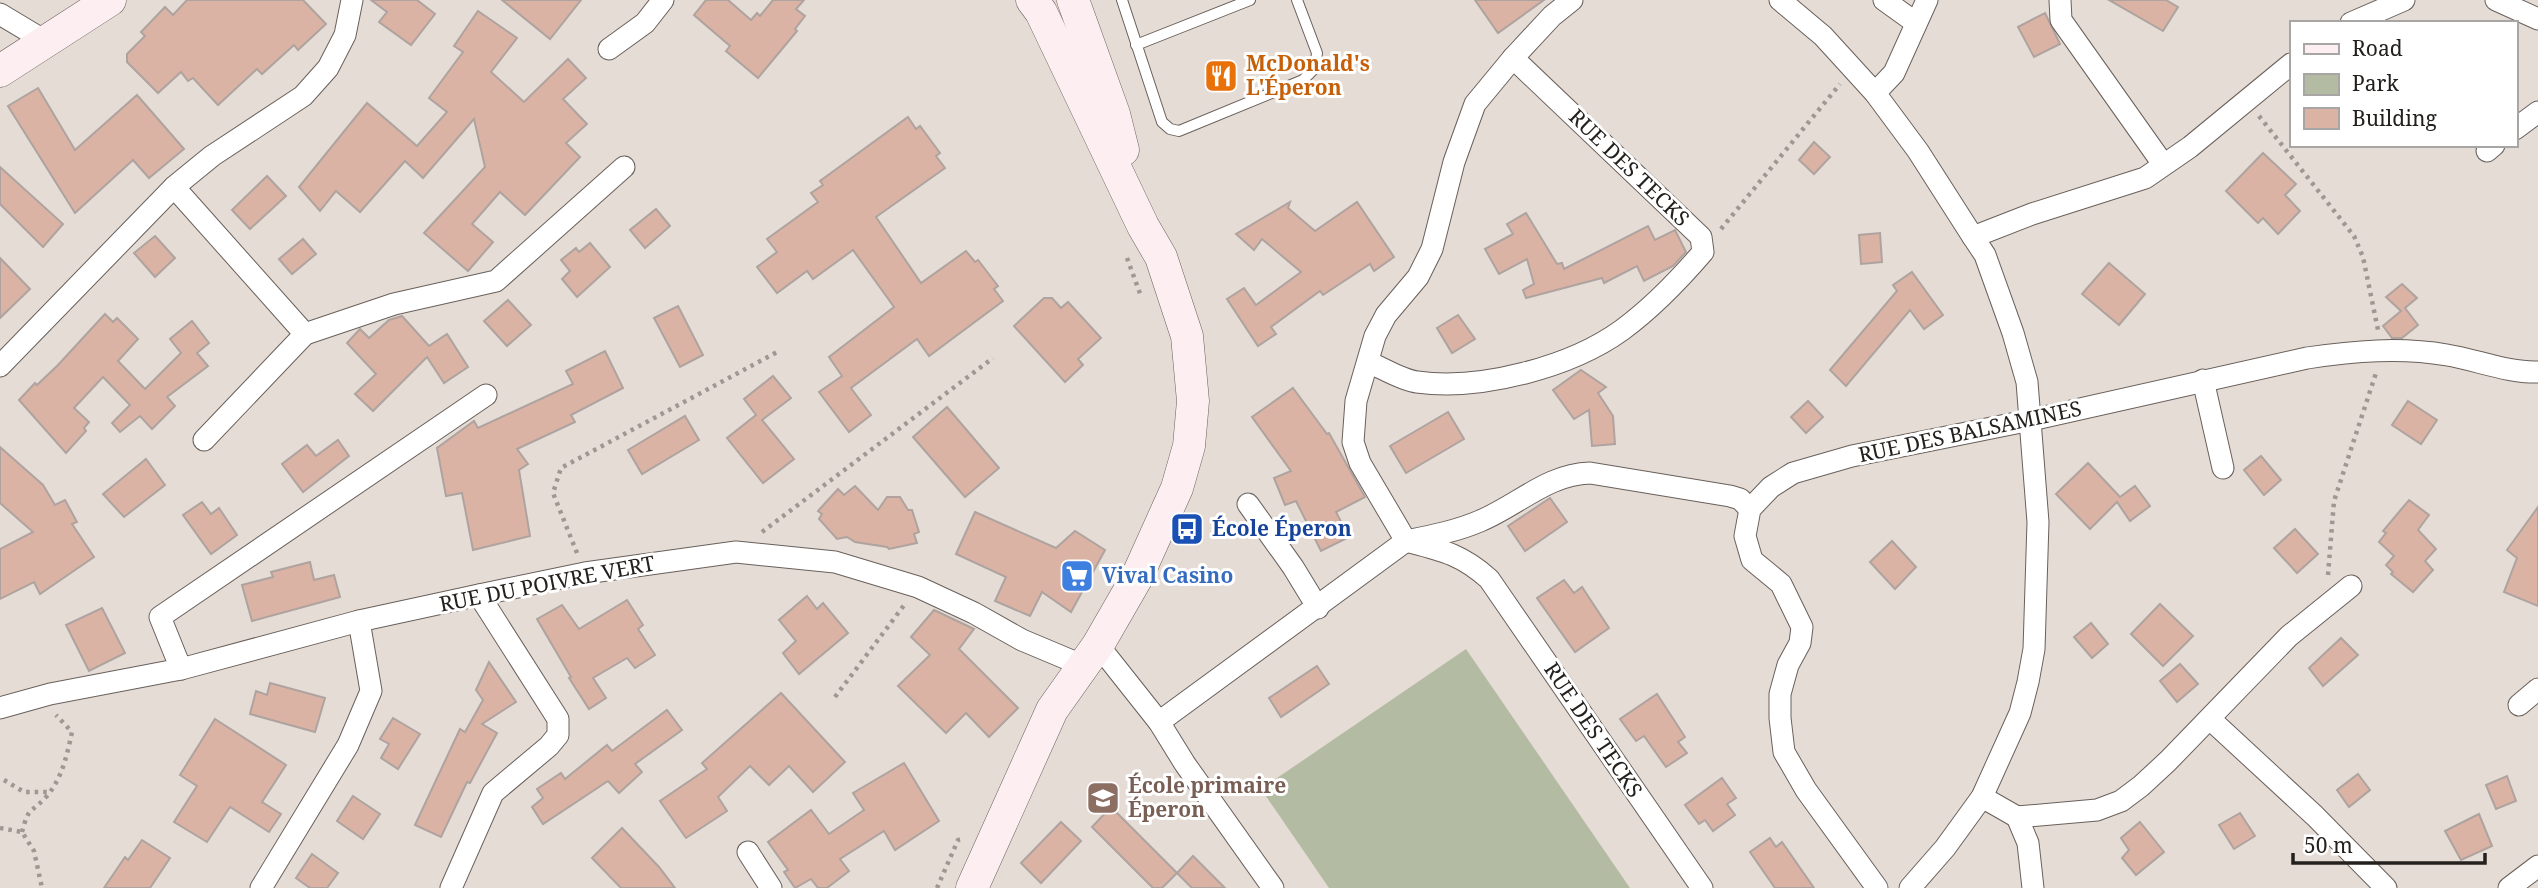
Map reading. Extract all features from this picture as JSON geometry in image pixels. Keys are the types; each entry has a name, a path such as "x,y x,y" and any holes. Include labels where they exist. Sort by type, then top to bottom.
{"main road":[{"path":"0,71 110,0"},
{"path":"972,888 1052,710 1091,655 1136,579 1177,488 1189,446 1193,401 1188,336 1161,257 1143,226 1041,12 1032,0"},
{"path":"1073,0 1114,114 1143,226"}],"street":[{"path":"0,366 174,187 212,156 303,96 328,68 345,35 352,0"},
{"path":"609,49 645,23 663,0"},
{"path":"1406,541 1360,463 1353,442 1356,401 1375,336 1386,315 1418,277 1432,249 1454,162 1475,104 1552,16 1572,0"},
{"path":"1780,0 1824,36 1854,67 1918,151 1985,255 2027,382 2038,522 2034,649 2020,713 1982,797 1945,848 1910,888"},
{"path":"1884,0 1916,23"},
{"path":"1875,93 1894,73 1927,0"},
{"path":"2060,0 2062,20 2163,164"},
{"path":"2353,13 2404,0"},
{"path":"2496,0 2538,19"},
{"path":"0,14 45,41"},
{"name":"RUE DES TECKS","path":"1513,58 1701,237 1703,252"},
{"path":"1973,237 2032,214 2145,178 2190,147 2290,65"},
{"path":"2517,127 2538,111"},
{"path":"204,440 305,334 394,304 496,281 624,167"},
{"path":"174,187 305,334"},
{"path":"1368,362 1414,382 1454,385 1498,379 1559,362 1620,331 1684,274 1703,252"},
{"name":"RUE DES BALSAMINES","path":"1750,509 1771,487 1793,473 1852,456 2031,420 2307,358 2380,350 2447,355 2538,372"},
{"path":"2203,380 2223,468"},
{"path":"181,669 160,617 485,395"},
{"path":"1159,722 1406,541 1440,534 1480,521 1571,473 1590,473 1730,496 1740,499 1750,509 1745,536 1752,560 1781,584 1802,627 1800,643 1788,665 1780,694 1784,752 1806,790 1877,888"},
{"path":"1248,504 1318,607"},
{"name":"RUE DES TECKS","path":"1406,541 1449,552 1471,563 1489,579 1702,888"},
{"name":"RUE DU POIVRE VERT","path":"0,708 50,695 181,669 359,621 479,595 585,573 736,552 835,562 918,587 974,613 1022,640 1091,655"},
{"path":"1982,797 2017,817 2097,810 2121,800 2141,786 2210,719 2262,661 2351,586"},
{"path":"451,888 493,793 558,735 558,719 479,595"},
{"path":"261,888 348,745 371,691 359,621"},
{"path":"1091,655 1159,722 1185,764 1272,888"},
{"path":"2519,705 2538,689"},
{"path":"2210,719 2315,816 2386,888"},
{"path":"2017,817 2028,843 2033,888"},
{"path":"748,852 771,888"},
{"path":"2509,888 2538,866"}],"lane":[{"path":"1122,0 1162,122 1170,129 1179,131 1303,80 1315,68 1317,53 1297,0"},
{"path":"1136,45 1250,0"}],"path":[{"path":"1703,252 1854,67"},
{"path":"1126,256 1144,302"},
{"path":"585,573 553,493 561,468 779,351"},
{"path":"736,552 993,358"},
{"path":"835,697 918,587"},
{"path":"42,888 34,851 22,832 27,812 49,792 66,764 72,732 51,709 50,695"},
{"path":"4,780 24,792 49,792"},
{"path":"0,828 22,832"}],"green space":[{"path":"1466,649 1630,888 1329,888 1261,789"}],"building":[{"path":"187,0 303,0 326,24 298,50 294,45 262,74 257,69 218,105 193,78 188,81 181,72 158,93 127,62 127,54 145,36 141,32 165,7 173,15"},
{"path":"371,0 417,0 435,14 411,45 379,22 387,12"},
{"path":"502,0 581,0 550,39"},
{"path":"706,0 728,0 751,20 757,13 760,16 773,0 804,0 796,9 805,16 795,29 797,31 758,78 726,51 730,46 694,15"},
{"path":"1475,0 1544,0 1498,33"},
{"path":"2109,0 2166,0 2178,7 2163,31"},
{"path":"478,11 517,38 491,72 524,102 568,59 586,78 563,99 587,124 566,143 580,157 525,215 500,192 472,224 493,242 468,271 424,233 485,167 474,119 423,178 405,161 360,212 336,191 320,211 299,187 367,103 417,146 447,112 429,98 463,52 454,46"},
{"path":"2045,13 2060,44 2034,57 2018,27"},
{"path":"38,88 75,150 137,95 184,149 149,178 133,160 75,213 8,106"},
{"path":"908,117 916,129 920,126 940,153 936,156 945,168 876,217 921,283 966,251 975,262 978,260 998,286 994,289 1003,301 929,356 917,339 851,388 871,415 849,432 819,392 842,376 829,357 894,307 853,250 813,279 807,271 777,293 757,267 777,252 767,239 818,202 811,193 823,185 820,181"},
{"path":"1814,142 1830,157 1814,174 1799,160"},
{"path":"2263,153 2296,184 2285,195 2300,211 2278,234 2263,218 2258,223 2226,191"},
{"path":"0,167 63,224 43,247 0,204"},
{"path":"267,176 286,196 250,229 232,210"},
{"path":"1290,202 1288,208 1315,231 1357,202 1394,257 1374,271 1370,264 1323,295 1320,291 1271,327 1276,334 1258,346 1227,299 1244,288 1256,305 1301,272 1262,239 1254,250 1236,234"},
{"path":"656,209 670,226 645,248 630,230"},
{"path":"1526,213 1557,264 1562,263 1564,269 1648,226 1655,240 1675,230 1686,252 1673,266 1644,281 1637,266 1604,283 1602,278 1526,298 1523,290 1534,284 1527,259 1499,274 1485,249 1513,234 1507,224"},
{"path":"1880,233 1882,262 1861,264 1859,235"},
{"path":"155,236 175,258 155,277 134,253"},
{"path":"303,239 316,254 292,274 279,259"},
{"path":"590,243 610,267 577,297 562,279 570,271 561,260 576,248 579,252"},
{"path":"0,258 30,289 0,318"},
{"path":"2109,263 2145,294 2119,325 2082,294"},
{"path":"1912,272 1943,315 1924,329 1910,310 1846,386 1830,370 1897,291 1893,285"},
{"path":"2402,284 2417,298 2405,308 2418,325 2402,338 2392,338 2383,326 2401,311 2386,297"},
{"path":"1044,298 1052,298 1061,308 1068,302 1101,338 1078,359 1083,365 1065,382 1014,326"},
{"path":"508,300 531,325 507,346 484,321"},
{"path":"678,306 703,355 680,367 654,318"},
{"path":"105,314 113,322 117,318 138,339 118,361 145,389 181,353 170,339 192,321 209,343 197,353 208,366 167,397 175,406 152,429 140,416 120,432 112,423 130,405 103,377 74,408 89,422 84,428 86,431 66,453 19,400 58,365"},
{"path":"1458,315 1475,339 1452,353 1437,328"},
{"path":"402,316 429,346 447,334 468,367 444,383 427,357 373,411 355,394 376,374 347,343 360,329 369,338 389,320"},
{"path":"605,351 623,388 571,415 575,422 517,449 528,464 519,470 530,536 473,550 462,493 446,496 437,448 474,421 478,428 573,384 566,371"},
{"path":"1581,370 1606,387 1598,393 1613,416 1615,444 1592,446 1589,410 1574,419 1553,390"},
{"path":"773,376 791,398 762,420 794,459 763,483 727,438 756,415 744,399"},
{"path":"1293,388 1327,434 1329,433 1365,497 1336,512 1349,537 1321,551 1296,501 1285,505 1274,478 1291,471 1252,417"},
{"path":"1808,401 1823,417 1806,433 1791,417"},
{"path":"2408,401 2437,420 2421,444 2392,425"},
{"path":"947,407 999,468 965,497 913,437"},
{"path":"1448,412 1464,439 1406,473 1390,446"},
{"path":"685,416 699,440 642,474 628,450"},
{"path":"338,440 349,456 303,492 282,464 307,445 316,456"},
{"path":"0,447 43,485 55,505 65,500 77,522 72,524 94,557 40,594 34,582 0,599 0,549 33,532 0,503"},
{"path":"2261,456 2281,480 2264,495 2244,470"},
{"path":"146,459 165,485 124,517 103,494"},
{"path":"2088,463 2120,497 2135,486 2150,506 2130,521 2117,502 2090,529 2056,494"},
{"path":"855,486 878,510 887,497 900,497 908,510 912,510 919,532 914,534 917,543 889,549 855,542 847,537 837,539 819,519 822,514 818,511 838,489 844,495"},
{"path":"1550,498 1567,522 1525,551 1508,526"},
{"path":"2409,500 2429,515 2418,530 2436,549 2425,561 2433,570 2413,592 2391,574 2393,572 2386,565 2394,556 2379,542 2386,533 2383,531"},
{"path":"202,502 211,514 219,508 237,535 211,554 183,515"},
{"path":"2538,507 2538,606 2504,592 2517,558 2507,550"},
{"path":"975,512 1056,548 1075,531 1105,550 1071,612 1042,592 1030,616 995,601 1006,577 956,554"},
{"path":"2295,529 2318,554 2297,573 2274,548"},
{"path":"1892,541 1916,567 1895,589 1870,562"},
{"path":"310,562 314,580 334,575 340,597 252,621 242,585 273,577 271,572"},
{"path":"1564,580 1574,593 1582,587 1609,628 1575,652 1537,598"},
{"path":"807,596 817,609 823,603 848,633 799,674 783,653 796,641 779,620"},
{"path":"627,600 643,625 638,629 655,655 635,668 627,658 593,678 606,698 589,709 537,619 562,605 579,629"},
{"path":"2160,604 2193,636 2163,666 2131,634"},
{"path":"102,608 125,653 89,671 66,625"},
{"path":"934,610 974,629 959,649 1018,708 989,737 966,713 946,733 898,686 930,655 911,637"},
{"path":"2091,623 2108,644 2092,658 2074,637"},
{"path":"2341,638 2358,655 2323,686 2309,668"},
{"path":"489,662 516,702 482,724 497,733 470,783 467,782 441,837 415,825 460,729 465,732 483,700 476,690"},
{"path":"2180,664 2198,684 2177,702 2160,681"},
{"path":"1317,666 1329,684 1281,717 1269,698"},
{"path":"270,683 325,698 315,732 250,714 256,691 267,695"},
{"path":"781,693 845,762 813,792 789,766 769,785 750,766 718,797 727,811 686,838 660,801 707,769 702,763"},
{"path":"1657,694 1685,737 1678,742 1687,753 1666,767 1644,736 1636,741 1620,719"},
{"path":"667,710 682,730 635,764 642,772 619,793 608,781 543,824 532,807 543,798 537,789 561,773 565,779 607,745 612,751"},
{"path":"393,718 420,734 398,769 381,758 389,744 380,739"},
{"path":"215,719 286,765 262,802 281,814 269,832 230,807 207,842 174,822 197,786 180,775"},
{"path":"904,763 939,821 895,850 884,831 840,859 849,871 827,888 818,888 811,879 795,888 784,872 788,870 768,842 811,810 829,834 864,810 853,793"},
{"path":"2358,774 2370,790 2349,807 2337,790"},
{"path":"2507,776 2516,801 2496,809 2486,785"},
{"path":"1722,778 1736,798 1727,804 1735,815 1713,831 1705,820 1699,824 1685,805"},
{"path":"353,796 380,814 363,839 337,821"},
{"path":"1111,807 1177,873 1162,888 1153,888 1092,827"},
{"path":"2240,813 2255,836 2234,849 2219,825"},
{"path":"2479,814 2492,846 2461,860 2445,831"},
{"path":"1061,822 1081,841 1041,883 1021,863"},
{"path":"2140,822 2164,852 2136,875 2122,858 2129,850 2121,838"},
{"path":"622,828 675,888 621,888 592,858"},
{"path":"1770,838 1776,847 1782,842 1814,888 1775,888 1750,852"},
{"path":"142,840 170,858 150,888 104,888 125,857 128,860"},
{"path":"312,854 338,873 327,888 310,888 296,878"},
{"path":"1193,856 1225,888 1192,888 1177,873"}],"place":[{"name":"McDonald's L'Éperon","path":"1221,76"},
{"name":"École Éperon","path":"1187,529"},
{"name":"Vival Casino","path":"1077,576"},
{"name":"École primaire Éperon","path":"1103,798"}]}
